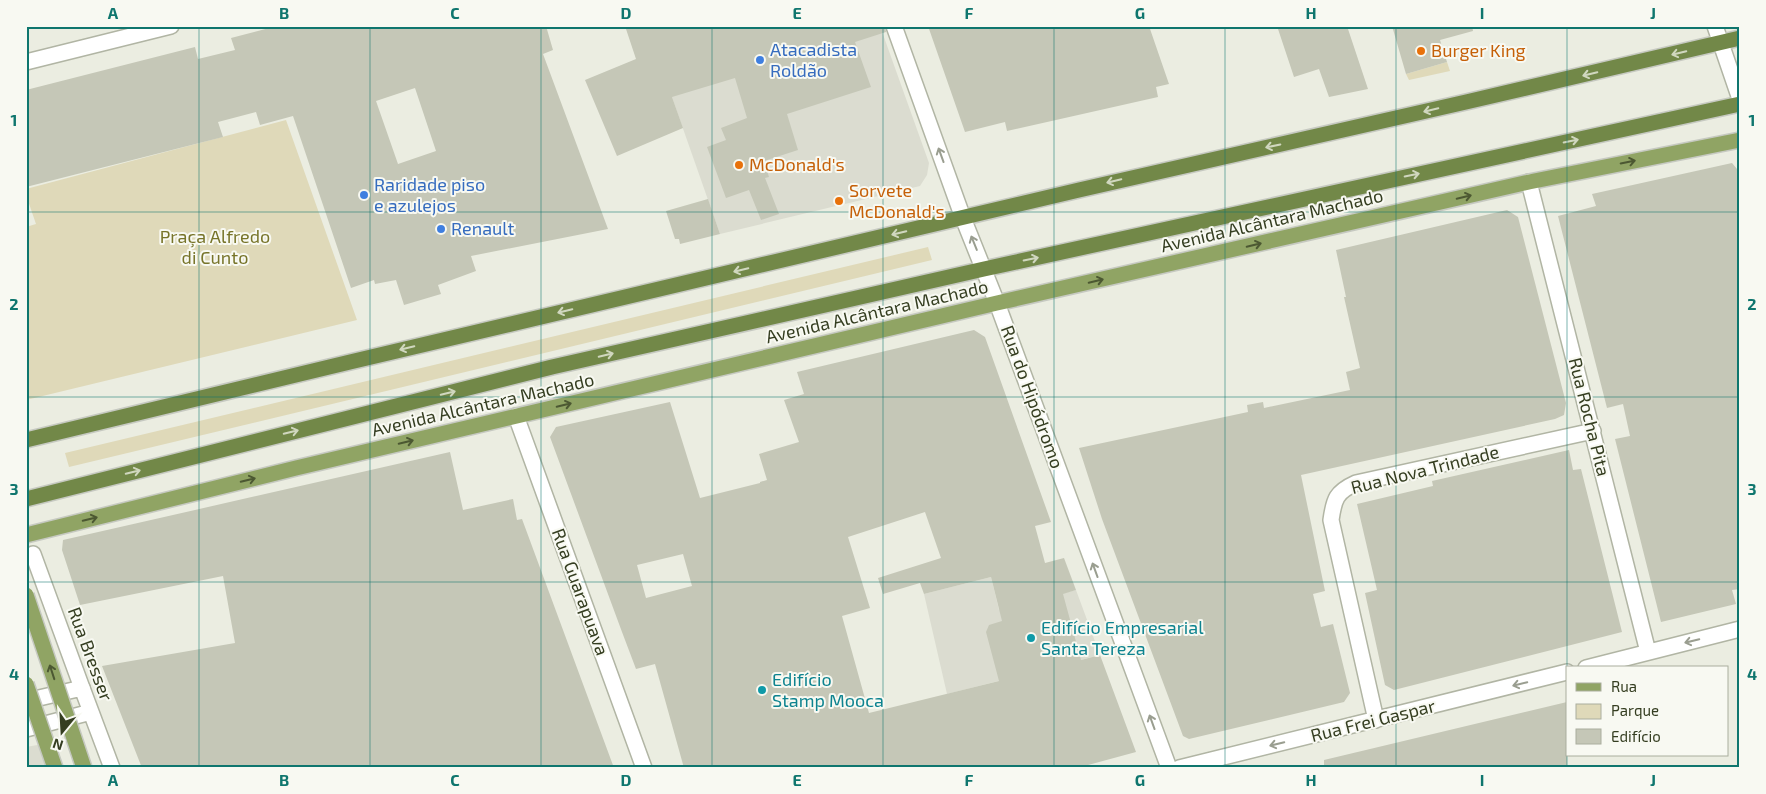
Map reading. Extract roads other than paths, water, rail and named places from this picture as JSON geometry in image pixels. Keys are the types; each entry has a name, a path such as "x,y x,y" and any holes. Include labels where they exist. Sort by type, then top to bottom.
{"highway":[{"path":"26,440 343,363 1196,163 1740,38"},
{"name":"Avenida Alcântara Machado","path":"26,499 552,367 984,269 1740,104"}],"main road":[{"name":"Avenida Alcântara Machado","path":"26,535 296,468 997,303 1529,182 1740,140"},
{"path":"26,433 56,434"},
{"path":"26,595 84,768"},
{"path":"26,684 54,768"}],"street":[{"path":"26,62 122,32 171,26"},
{"name":"Rua do Hipódromo","path":"894,26 963,218 997,303 1169,768"},
{"path":"1715,26 1740,99"},
{"name":"Rua Rocha Pita","path":"1529,182 1648,652"},
{"name":"Rua Guarapuava","path":"516,416 644,768"},
{"name":"Rua Nova Trindade","path":"1376,720 1331,520 1336,497 1344,489 1356,483 1593,431"},
{"name":"Rua Bresser","path":"33,554 112,768"},
{"path":"1594,666 1740,629"},
{"name":"Rua Frei Gaspar","path":"1179,768 1566,672"},
{"path":"26,701 82,688"},
{"path":"26,729 91,712"}],"place":[{"name":"Burger King","path":"1421,51"},
{"name":"Atacadista Roldão","path":"760,60"},
{"name":"McDonald's","path":"739,165"},
{"name":"Raridade piso e azulejos","path":"364,195"},
{"name":"Sorvete McDonald's","path":"839,201"},
{"name":"Renault","path":"441,229"},
{"name":"Edifício Empresarial Santa Tereza","path":"1031,638"},
{"name":"Edifício Stamp Mooca","path":"762,690"}],"park label":[{"name":"Praça Alfredo di Cunto","path":"215,247"}]}
